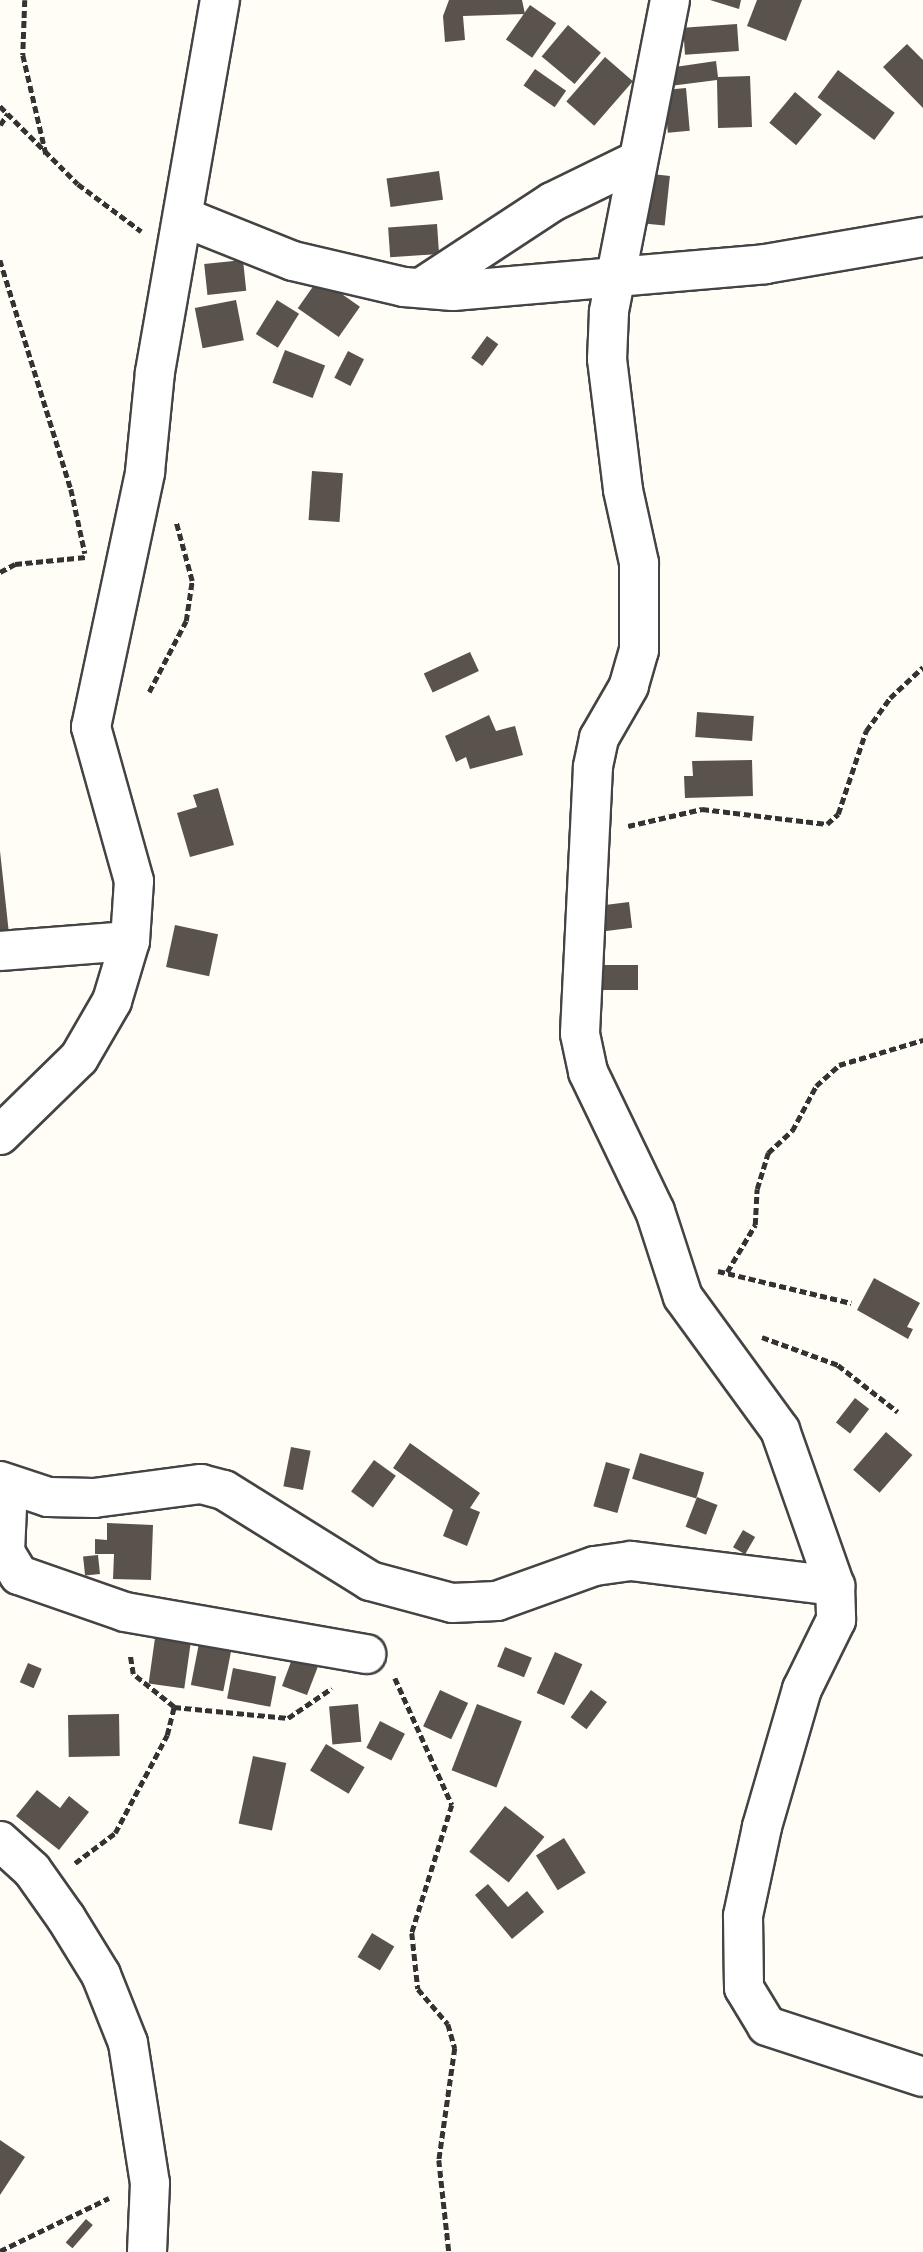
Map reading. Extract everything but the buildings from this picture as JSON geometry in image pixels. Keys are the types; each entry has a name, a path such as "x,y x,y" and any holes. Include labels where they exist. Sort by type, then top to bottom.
{"street":[{"path":"0,1135 79,1058 112,1002 130,941 134,881 91,727 142,484 176,256 220,0"},
{"path":"670,0 634,162 613,274 607,359 623,490 639,563 640,618 629,686 599,738 580,1034 588,1072 654,1211 683,1297 780,1430 835,1586 835,1620 802,1689 762,1827 743,1916 744,1988 767,2026 923,2077"},
{"path":"421,288 552,202 634,162"},
{"path":"183,217 293,261 421,288 453,290 613,274 765,264 923,237"},
{"path":"0,951 130,941"},
{"path":"366,1654 125,1612 19,1575 5,1552 4,1484 48,1497 94,1498 201,1484 224,1490 370,1581 452,1603 497,1601 595,1566 631,1561 835,1586"},
{"path":"0,1840 40,1882 101,1975 128,2043 150,2183 147,2252"}],"path":[{"path":"25,0 23,55 47,155"},
{"path":"0,106 47,155 176,256"},
{"path":"0,125 8,113"},
{"path":"0,260 71,489 88,566"},
{"path":"149,692 186,621 192,581 172,510"},
{"path":"0,572 15,564 86,557"},
{"path":"592,839 702,809 827,824 838,814 866,731 890,698 923,667"},
{"path":"727,1272 755,1226 758,1180 768,1153 792,1131 816,1086 839,1065 923,1040"},
{"path":"675,1268 727,1272 851,1303"},
{"path":"756,1334 838,1365 898,1412"},
{"path":"125,1612 133,1674 174,1707 288,1718 320,1700 377,1642 452,1805 412,1933 418,1989 448,2024 456,2048 439,2160 449,2252"},
{"path":"40,1882 88,1856 115,1833 156,1759 174,1707"},
{"path":"0,2251 88,2206 150,2183"}]}
